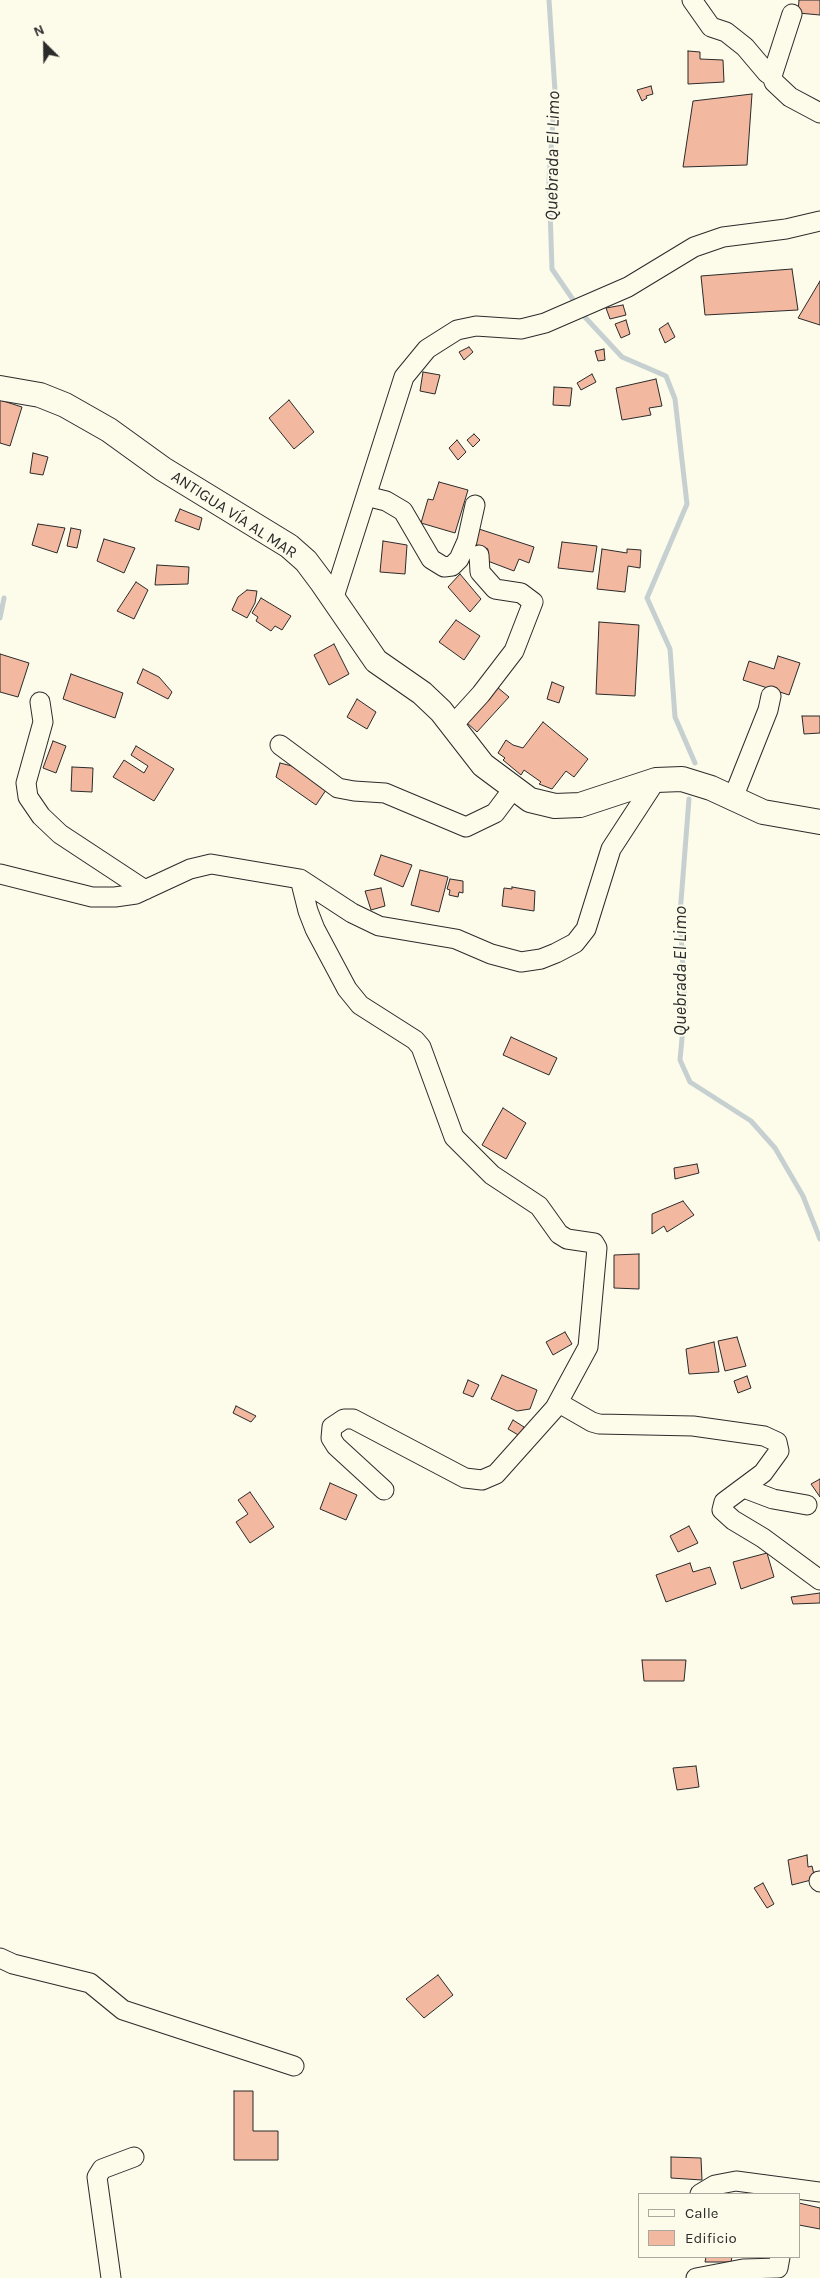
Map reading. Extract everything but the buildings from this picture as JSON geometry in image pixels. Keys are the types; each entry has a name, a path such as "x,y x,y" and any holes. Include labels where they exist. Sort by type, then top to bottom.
{"main road":[{"name":"ANTIGUA VÍA AL MAR","path":"0,388 40,395 65,404 109,430 163,469 289,546 306,561 376,661 422,693 441,711 483,765 530,800 555,806 580,805 656,780 682,779 733,798 763,812 820,822"}],"street":[{"path":"692,0 712,27 726,32 739,42 772,76"},
{"path":"792,14 772,76 774,82 790,97 820,113"},
{"path":"333,600 404,377 427,349 457,330 476,326 521,329 545,323 628,287 694,247 723,237 786,229 820,221"},
{"path":"366,496 386,500 403,511 431,559 444,567 452,566 459,559 467,541 475,505"},
{"path":"452,726 481,694 514,651 533,602 521,593 495,589 480,572 479,555"},
{"path":"733,798 768,710 771,696"},
{"path":"40,702 43,722 26,783 28,797 41,816 60,834 145,890"},
{"path":"280,745 338,788 354,792 374,791 385,793 466,827 495,813 513,789"},
{"path":"0,874 92,897 115,897 136,894 190,869 211,864 300,879 356,916 385,928 456,939 491,954 521,962 541,959 575,943 586,929 611,849 656,780"},
{"path":"300,879 315,929 347,989 360,1005 415,1040 421,1047 454,1137 492,1175 539,1206 560,1234 567,1239 594,1243 597,1247 588,1347 559,1403 496,1474 482,1480 466,1478 353,1419 344,1419 332,1427 330,1432 336,1446 384,1490"},
{"path":"559,1403 599,1424 694,1426 764,1436 777,1442 779,1451 763,1473 724,1502 722,1510 724,1514 763,1538 820,1580"},
{"path":"744,1488 773,1499 807,1505"},
{"path":"0,1958 13,1964 90,1983 123,2010 294,2066"},
{"path":"111,2278 97,2178 102,2169 134,2156"},
{"path":"702,2193 715,2185 736,2181 788,2191 820,2192"},
{"path":"696,2278 743,2269 778,2268 780,2258"}],"waterway":[{"name":"Quebrada El Limo","path":"549,0 555,91 549,180 552,269 576,304"},
{"name":"Quebrada El Limo","path":"583,315 622,357 666,376 675,399 687,504 647,598 670,649 675,717 695,763"},
{"path":"0,618 4,598"},
{"name":"Quebrada El Limo","path":"689,799 680,914 685,1006 680,1060 690,1082 751,1121 775,1148 803,1196 820,1239"}]}
